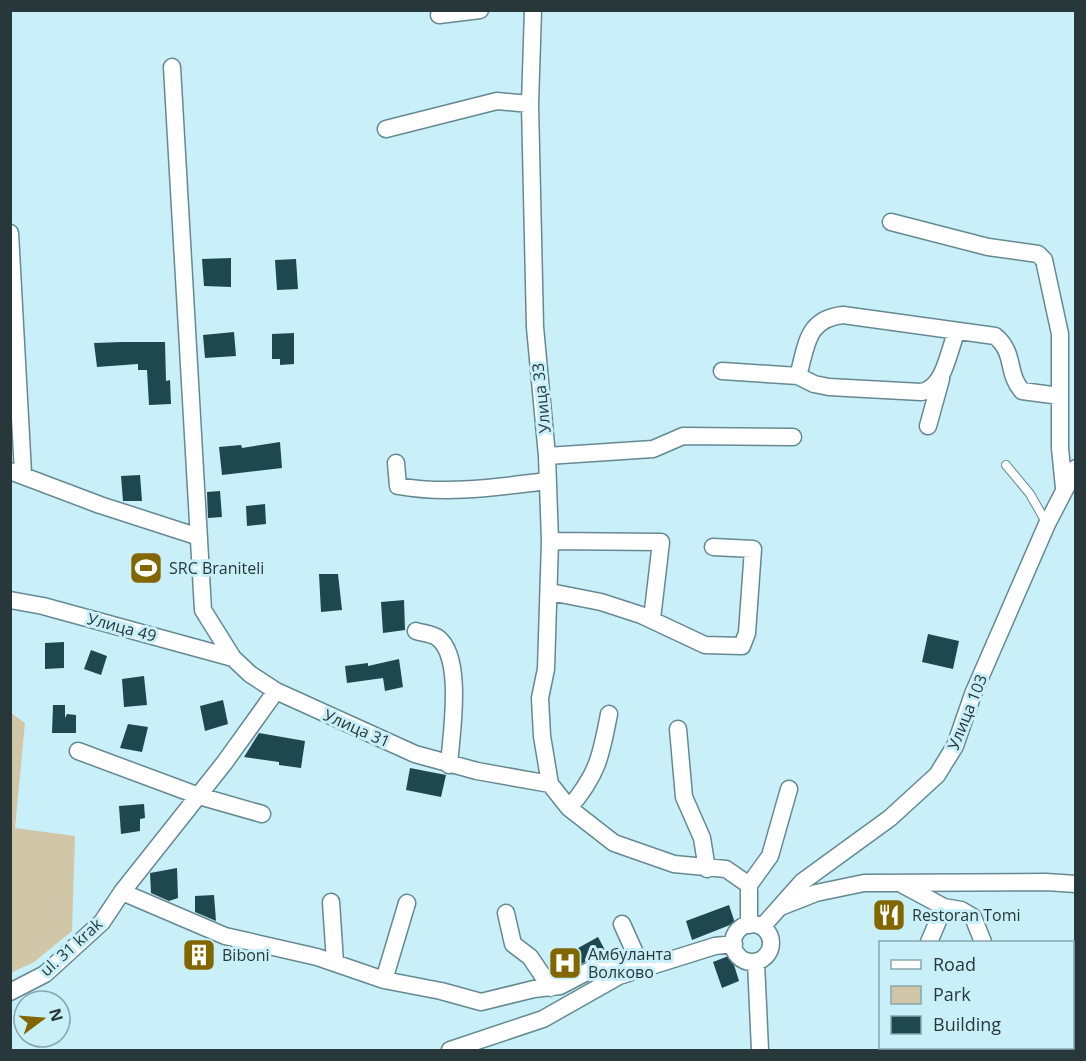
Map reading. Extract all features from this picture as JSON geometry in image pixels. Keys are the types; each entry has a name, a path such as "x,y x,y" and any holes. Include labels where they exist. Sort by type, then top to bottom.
{"street":[{"path":"439,15 480,10"},
{"name":"Улица 33","path":"533,10 530,104 537,370 547,456 550,541 546,669 540,698 542,736 550,784"},
{"name":"Улица 31","path":"172,67 203,610 233,658 249,674 276,691 415,754 449,765 550,784"},
{"path":"386,129 496,101 530,104"},
{"path":"891,222 988,247 1038,254 1047,267 1060,334 1059,396 1064,488"},
{"path":"10,233 16,472 100,505 199,537"},
{"path":"798,376 811,332 817,322 830,316 843,315 995,336 1009,350 1015,383 1022,391 1059,396"},
{"path":"928,426 947,353 957,331"},
{"path":"722,371 798,376 814,384 829,387 921,392 928,391 941,380"},
{"path":"547,456 653,449 683,436 793,437"},
{"path":"396,463 398,486 418,490 462,491 547,481"},
{"name":"Улица 103","path":"755,926 779,908 802,882 890,818 937,775 955,746 973,694 1047,524 1076,468"},
{"path":"550,541 661,542 652,619"},
{"path":"550,592 601,602 652,619 705,645 742,646 747,633 753,549 713,547"},
{"name":"Улица 49","path":"10,600 43,606 233,658"},
{"path":"416,631 438,638 449,653 454,691 449,765"},
{"name":"ul. 31 krak","path":"10,992 45,974 102,922 122,892 199,796 276,691"},
{"path":"569,808 586,789 600,761 609,714"},
{"path":"678,729 684,797 702,838 707,868"},
{"path":"78,751 199,796 262,814"},
{"path":"550,784 569,808 614,843 674,864 726,868 749,885"},
{"path":"755,926 738,932 734,944 743,960 756,962 767,955 770,950 770,937 755,926 749,885 770,856 789,789"},
{"path":"779,908 816,893 864,884 1046,882 1076,884"},
{"path":"902,884 944,907 962,910 973,917 983,941"},
{"path":"122,892 225,936 335,962 384,980 488,1003 534,989 551,988 567,983 600,965 639,961 734,944"},
{"path":"331,902 335,962"},
{"path":"384,980 407,903"},
{"path":"929,941 944,907"},
{"path":"506,913 513,944 530,957 551,988"},
{"path":"622,924 639,961"},
{"path":"450,1050 543,1018 619,976 639,961"},
{"path":"756,962 760,1050"}],"lane":[{"path":"1006,465 1030,494 1047,524"}],"green space":[{"path":"11,713 25,723 15,828 75,836 72,931 34,962 11,973"}],"building":[{"path":"231,258 231,287 204,286 202,259"},
{"path":"296,259 298,289 277,290 275,260"},
{"path":"234,332 236,356 205,358 203,335"},
{"path":"294,333 294,364 280,365 280,359 272,359 272,334"},
{"path":"165,342 166,381 170,380 171,404 149,405 147,370 138,370 138,364 97,367 94,343"},
{"path":"280,442 282,468 222,475 219,447 241,445 242,448"},
{"path":"140,475 142,501 123,501 121,476"},
{"path":"220,491 222,517 208,518 207,492"},
{"path":"265,504 266,524 247,526 246,506"},
{"path":"319,574 338,574 342,610 321,612"},
{"path":"404,600 405,630 383,633 381,602"},
{"path":"928,634 959,641 953,669 922,662"},
{"path":"64,642 64,668 45,669 45,643"},
{"path":"91,650 107,656 101,675 84,669"},
{"path":"399,659 403,687 385,691 383,678 347,683 345,666 368,663 368,666"},
{"path":"144,676 147,705 124,707 122,679"},
{"path":"223,700 228,724 205,731 200,706"},
{"path":"53,705 65,705 65,718 67,714 76,715 76,733 52,733"},
{"path":"128,724 148,727 142,752 120,748"},
{"path":"259,733 305,741 301,768 244,757"},
{"path":"410,768 446,775 441,797 406,790"},
{"path":"144,804 145,818 140,819 140,831 121,834 119,806"},
{"path":"177,868 178,898 169,901 151,893 150,873"},
{"path":"214,895 216,921 195,912 195,896"},
{"path":"729,905 735,923 692,940 686,921"},
{"path":"598,937 606,952 558,975 551,963"},
{"name":"Biboni","path":"189,947 210,948 208,964 187,962"},
{"path":"731,955 739,981 722,988 713,962"}],"place":[{"name":"SRC Braniteli","path":"146,568"},
{"name":"Restoran Tomi","path":"889,915"},
{"name":"Biboni","path":"199,955"},
{"name":"Амбуланта Волково","path":"565,963"}]}
